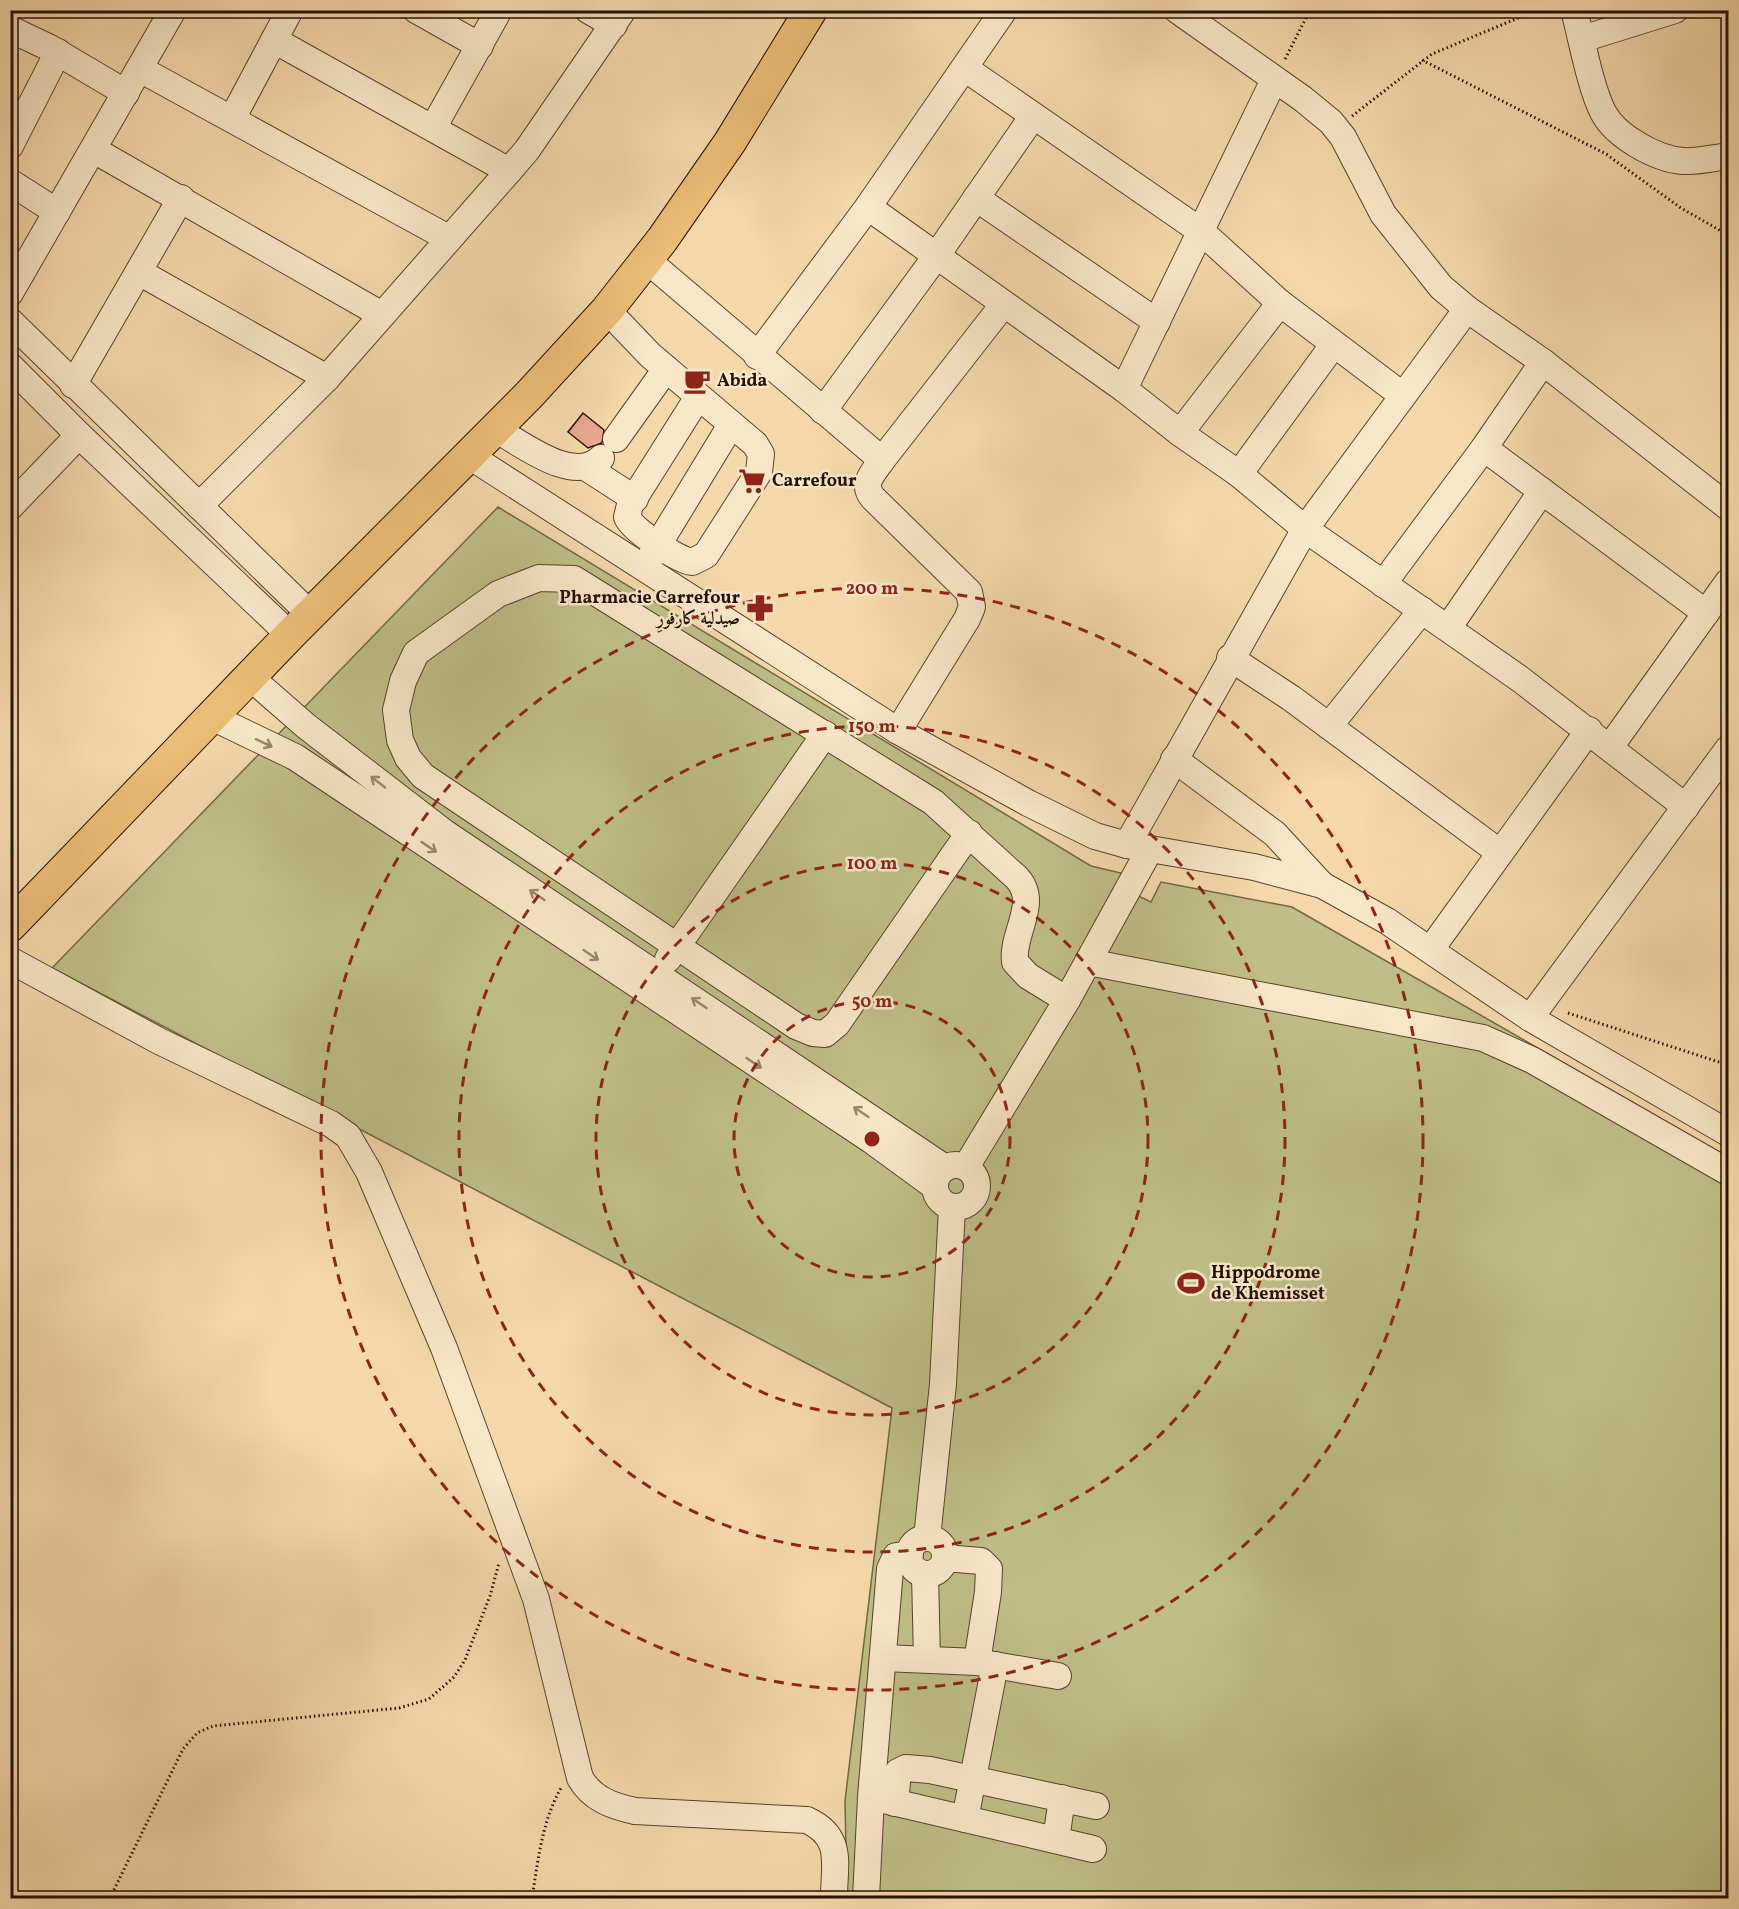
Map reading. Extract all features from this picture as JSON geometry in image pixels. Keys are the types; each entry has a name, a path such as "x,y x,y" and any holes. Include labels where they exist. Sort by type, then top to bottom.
{"main road":[{"path":"10,926 300,625 495,429 607,310 647,260 730,142 802,14"}],"street":[{"path":"10,293 173,10"},
{"path":"232,119 290,10"},
{"path":"416,10 480,46"},
{"path":"434,128 499,10"},
{"path":"199,506 327,378 509,171 618,18 588,10"},
{"path":"757,356 868,207 966,69 1004,10"},
{"path":"1177,10 1303,99 1336,128 1383,214 1441,287 1467,309 1543,362 1728,507"},
{"path":"1574,10 1602,110 1614,127 1650,150 1681,161 1728,156"},
{"path":"1582,39 1675,10"},
{"path":"10,29 58,52 126,93"},
{"path":"274,40 509,171"},
{"path":"10,146 58,52"},
{"path":"140,69 448,238"},
{"path":"966,69 1202,232 1280,303 1402,395"},
{"path":"1124,389 1274,80"},
{"path":"823,411 937,255 1033,116"},
{"path":"94,150 382,315"},
{"path":"10,182 57,213"},
{"path":"73,385 181,198"},
{"path":"976,198 1157,322"},
{"path":"868,207 937,255 1003,306 1124,389 1180,433 1239,474 1305,529 1448,628 1588,730 1686,807"},
{"path":"647,260 757,356 882,460"},
{"path":"139,272 327,378"},
{"path":"1180,433 1280,303"},
{"path":"898,730 967,619 972,607 969,592 868,492 869,477 1003,306"},
{"path":"212,717 295,757 948,1174 976,1181 976,1193 969,1203 952,1207 940,1200 948,1174 1067,1000 1088,962 1174,759 1230,658 1305,529 1467,309"},
{"path":"607,310 666,369 759,449 762,460 759,472 702,559 687,562 629,522 628,511 698,397"},
{"path":"10,321 199,506 300,625"},
{"path":"1239,474 1334,344"},
{"path":"1383,584 1484,448 1543,362"},
{"path":"10,366 79,435 300,625"},
{"path":"495,429 564,467 601,455 666,369"},
{"path":"644,568 731,425"},
{"path":"10,507 79,435"},
{"path":"1484,448 1706,613"},
{"path":"468,455 898,730 1069,825 1138,847 1254,867 1322,885 1387,921 1536,1011 1728,1133"},
{"path":"601,455 635,499"},
{"path":"1448,628 1542,491"},
{"path":"969,833 837,1024 825,1034 813,1033 796,1026 679,945 423,776 408,758 400,740 396,710 403,681 416,653 498,594 539,578 574,579 933,802 969,833 1025,887 1027,901 1016,944 1015,962 1028,976 1067,1000"},
{"path":"1610,747 1728,582"},
{"path":"1329,726 1422,610"},
{"path":"1230,658 1329,726 1499,852"},
{"path":"251,678 306,726 445,833 651,983"},
{"path":"1431,949 1588,730"},
{"path":"651,983 825,734"},
{"path":"1536,1011 1728,749"},
{"path":"1174,759 1275,834 1322,885"},
{"path":"10,960 159,1041 331,1124 348,1136 369,1172 430,1311 512,1528 536,1599 578,1768 587,1789 616,1807 635,1811 798,1818 824,1828 829,1834 834,1851 834,1899"},
{"path":"1088,962 1483,1038 1532,1060 1728,1172"},
{"path":"927,1659 920,1555 943,1384 952,1207"},
{"path":"866,1899 883,1800 883,1658 891,1562 896,1556 920,1555 936,1572 945,1558 981,1561 989,1569 986,1664 965,1819"},
{"path":"883,1658 986,1664 1058,1676"},
{"path":"883,1800 900,1769 930,1770 1096,1806"},
{"path":"927,1810 930,1770"},
{"path":"1022,1832 1028,1791"},
{"path":"1056,1840 1062,1798"},
{"path":"883,1800 1093,1849"}],"path":[{"path":"1274,80 1310,10"},
{"path":"1336,128 1422,60 1460,41 1537,10"},
{"path":"1422,60 1610,156 1681,208 1728,235"},
{"path":"1610,156 1622,133"},
{"path":"1536,1011 1728,1065"},
{"path":"110,1899 183,1749 196,1733 213,1726 399,1708 429,1698 443,1689 465,1659 512,1528"},
{"path":"532,1899 547,1820 557,1795 568,1777 578,1768"}],"green space":[{"name":"Hippodrome de Khemisset","path":"498,507 1091,866 1121,873 1121,888 1151,902 1161,882 1292,907 1728,1157 1728,1898 847,1898 845,1801 892,1408 52,968"}],"building":[{"path":"583,413 604,430 602,443 588,448 568,432"}],"place":[{"name":"Abida","path":"697,381"},
{"name":"Carrefour","path":"752,481"},
{"name":"Pharmacie Carrefour صيدلية كارفور","path":"760,608"},
{"name":"Hippodrome de Khemisset","path":"1191,1283"}]}
